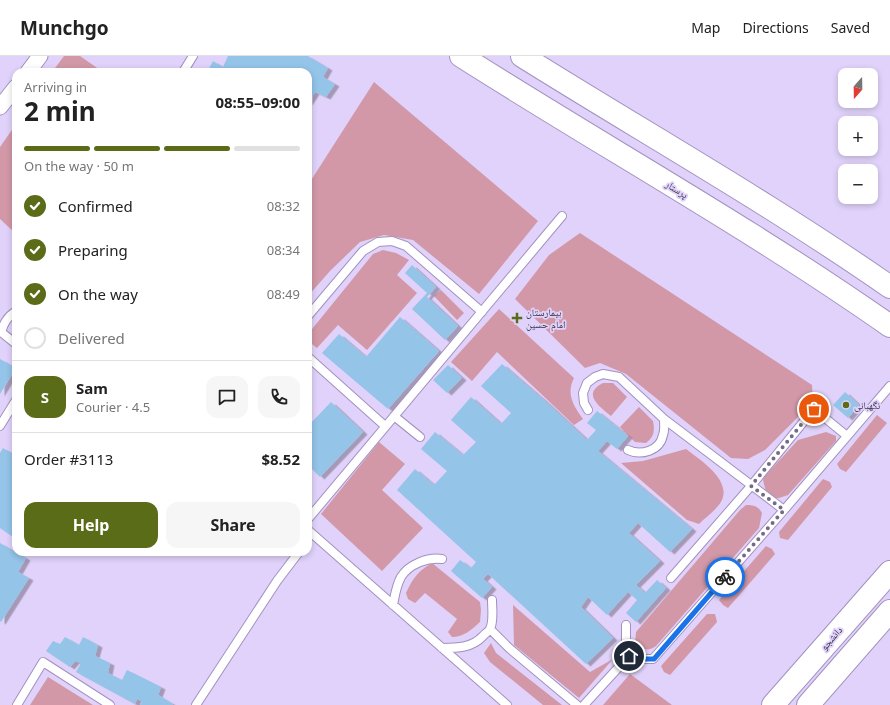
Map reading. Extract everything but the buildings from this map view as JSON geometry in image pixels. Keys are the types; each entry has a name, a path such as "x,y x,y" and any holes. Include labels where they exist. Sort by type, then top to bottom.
{"main road":[{"name":"پرستار","path":"461,56 750,234 890,326"},
{"path":"522,56 776,212 890,286"},
{"name":"دانشجو","path":"773,705 890,572"},
{"path":"808,705 890,611"}],"street":[{"path":"31,68 40,56"},
{"path":"0,107 12,92"}],"lane":[{"path":"186,68 193,56"},
{"path":"312,514 562,216"},
{"path":"312,311 363,251 378,242 392,241 406,246 482,312"},
{"path":"12,314 4,323 0,332 12,341"},
{"path":"312,361 386,426"},
{"path":"588,410 584,403 583,393 587,383 595,377 603,374 619,377 664,419 784,510"},
{"path":"629,656 643,659 654,659 890,386"},
{"path":"0,426 12,406"},
{"path":"671,578 751,486 814,409 847,436"},
{"path":"394,416 420,437"},
{"path":"628,450 635,453 642,453 652,450 660,444 664,435 664,419"},
{"path":"312,537 507,705"},
{"path":"196,705 277,581 295,556"},
{"path":"393,605 396,588 401,576 420,562 435,558 442,559"},
{"path":"442,648 469,646 480,640 490,629 493,617 492,600"},
{"path":"626,625 626,645 629,656"},
{"path":"490,629 509,648 577,705"},
{"path":"584,705 629,656"},
{"path":"17,705 43,662 110,705"}],"shaded area":[{"path":"64,56 80,56 97,68 55,68"},
{"path":"374,82 538,221 479,294 413,240 384,235 360,242 330,271 312,291 312,179"},
{"path":"12,130 12,230 0,219 0,147"},
{"path":"580,233 812,385 813,402 765,450 748,459 731,458 626,374 600,363 585,368 515,299 549,255"},
{"path":"383,250 396,253 409,260 397,275 417,293 367,350 338,325 317,348 312,344 312,329 373,254"},
{"path":"441,290 464,313 457,320 434,296"},
{"path":"499,309 574,378 571,389 572,399 576,409 583,419 574,425 497,352 472,381 451,362"},
{"path":"603,383 613,383 627,397 611,416 598,405 593,396 593,392"},
{"path":"639,407 653,421 653,434 646,443 635,442 620,427"},
{"path":"877,415 887,423 846,472 840,469 837,464"},
{"path":"826,432 836,436 836,441 788,495 774,498 766,492 763,480 765,476 798,440"},
{"path":"379,442 405,464 382,490 423,528 382,571 321,514"},
{"path":"686,449 713,471 723,486 724,494 721,502 714,511 699,524 687,520 621,463 643,461"},
{"path":"823,479 830,482 832,487 788,540 780,538 779,532"},
{"path":"746,505 756,506 762,513 759,528 656,646 653,648 643,649 635,645 636,632 740,510"},
{"path":"766,546 772,549 775,554 728,608 723,605 719,600"},
{"path":"432,563 480,602 480,622 464,634 452,637 448,632 457,619 425,593 415,603 408,599 406,593 414,579 419,572"},
{"path":"513,605 590,672 613,659 579,698 514,645"},
{"path":"707,614 715,614 717,622 670,675 664,672 661,666"},
{"path":"491,643 496,653 562,705 543,705 490,662 484,653"},
{"path":"630,674 672,705 603,705"},
{"path":"48,677 93,705 30,705"}],"way so far":[{"path":"725,577 784,510 751,486 814,409"}],"place":[{"name":"بیمارستان امام حسین","path":"517,318"},
{"name":"نگهبانی","path":"846,405"}],"route":[{"path":"629,656 643,659 654,659 725,577"}]}
